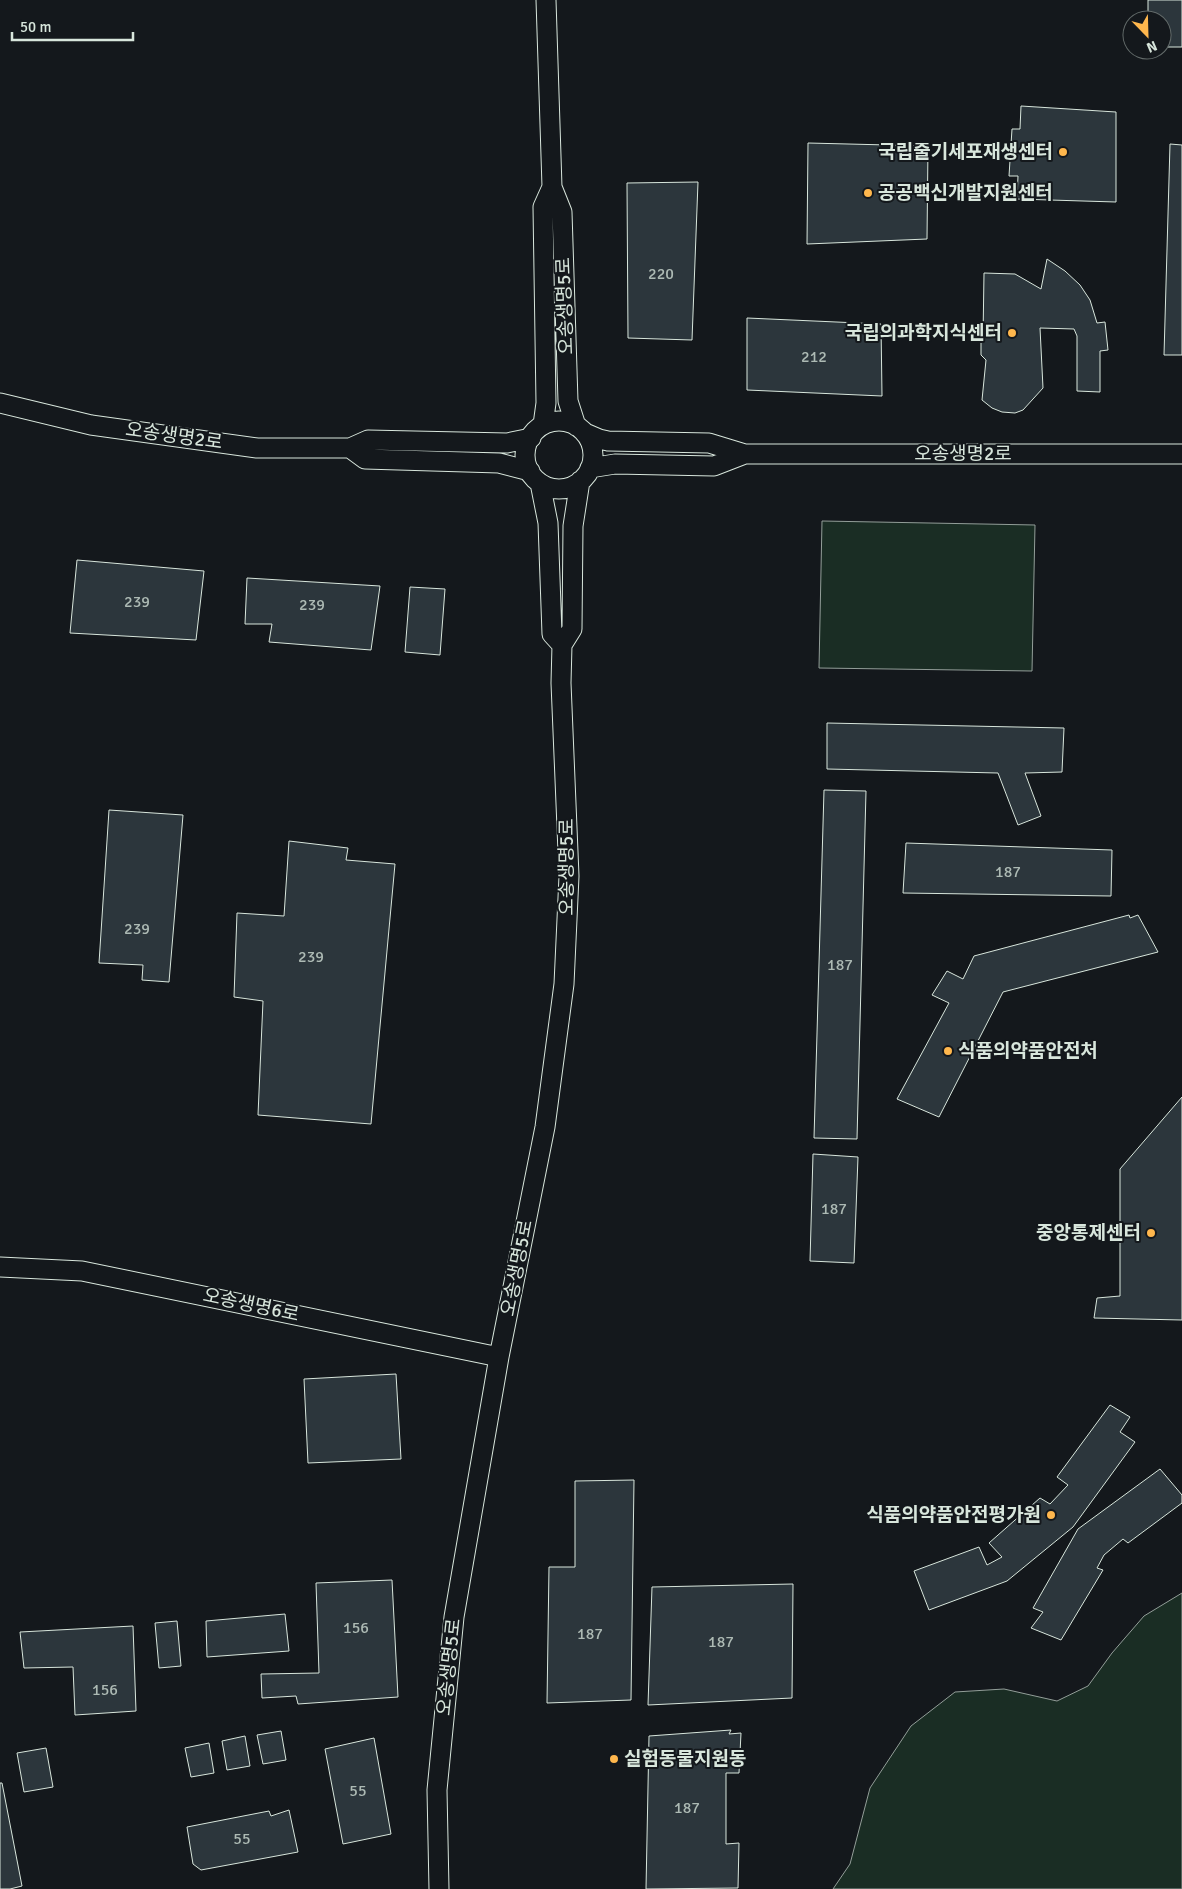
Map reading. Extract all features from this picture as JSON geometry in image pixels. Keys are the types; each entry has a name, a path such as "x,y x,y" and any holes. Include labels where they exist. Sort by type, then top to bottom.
{"street":[{"name":"오송생명5로","path":"546,0 552,187 562,212 568,401 581,429"},
{"name":"오송생명5로","path":"537,432 546,404 543,207 552,187"},
{"name":"오송생명2로","path":"0,403 91,425 257,448 350,448 368,440 507,443 537,432"},
{"path":"554,422 566,422 581,429 591,442 593,453 585,475 571,487 560,488 550,487 535,477 527,465 526,453 537,432 554,422"},
{"name":"오송생명2로","path":"581,429 599,439 608,441 709,443 745,454 1182,454"},
{"name":"오송생명2로","path":"350,448 365,459 499,463 535,477"},
{"name":"오송생명2로","path":"585,475 615,464 714,466 745,454"},
{"name":"오송생명5로","path":"439,1889 437,1790 454,1617 500,1357 545,1127 564,984 569,876 561,683 562,645 572,629 573,526 585,475"},
{"name":"오송생명5로","path":"535,477 548,523 552,634 562,645"},
{"name":"오송생명6로","path":"0,1267 82,1271 500,1357"}],"green space":[{"path":"822,521 1035,525 1032,671 819,668"},
{"path":"1182,1593 1182,1889 833,1889 850,1864 870,1788 911,1726 955,1692 1004,1689 1057,1701 1088,1686 1112,1653 1144,1616"}],"building":[{"path":"1148,0 1182,0 1182,47 1172,47 1172,10 1148,10"},
{"name":"국립줄기세포재생센터","path":"1021,106 1116,112 1116,202 1017,199 1018,176 1009,176 1012,129 1020,129"},
{"name":"공공백신개발지원센터","path":"808,143 928,146 927,239 807,244"},
{"path":"1170,144 1182,145 1182,355 1164,355"},
{"path":"698,182 692,340 628,338 627,183"},
{"name":"국립의과학지식센터","path":"1047,259 1065,271 1080,285 1090,300 1097,323 1105,322 1108,350 1100,351 1100,392 1077,391 1077,336 1074,329 1040,328 1043,388 1023,410 1015,413 1002,412 992,408 982,400 986,360 981,355 984,273 1015,274 1041,289"},
{"path":"747,318 881,324 882,396 747,390"},
{"path":"77,560 204,571 196,640 70,633"},
{"path":"247,578 380,586 371,650 269,642 272,624 245,624"},
{"path":"410,587 445,589 440,655 405,652"},
{"path":"827,723 1064,728 1062,772 1025,773 1041,816 1018,825 998,773 827,769"},
{"path":"824,790 866,791 857,1139 814,1138"},
{"path":"109,810 183,815 169,982 142,980 143,965 99,963"},
{"path":"289,841 348,848 346,860 395,864 371,1124 258,1115 263,1001 234,997 237,913 284,916"},
{"path":"906,843 1112,850 1111,896 903,893"},
{"name":"식품의약품안전처","path":"1129,915 1130,918 1138,915 1158,952 1003,992 939,1117 897,1099 949,1003 932,995 947,971 963,979 974,956"},
{"name":"중앙통제센터","path":"1182,1097 1182,1320 1094,1318 1097,1298 1120,1296 1120,1169"},
{"path":"813,1154 858,1157 854,1263 810,1261"},
{"path":"396,1374 401,1459 308,1463 304,1379"},
{"name":"식품의약품안전평가원","path":"1110,1405 1130,1417 1120,1432 1135,1442 1073,1527 1007,1581 929,1610 914,1571 979,1547 987,1565 1002,1557 989,1543 1040,1498 1050,1504 1068,1485 1057,1477"},
{"name":"식품의약품안전평가원","path":"1160,1469 1182,1495 1182,1503 1128,1543 1123,1539 1104,1555 1097,1568 1103,1570 1061,1640 1031,1628 1043,1612 1033,1608 1078,1529"},
{"path":"634,1480 631,1700 547,1703 549,1567 575,1567 575,1481"},
{"path":"392,1580 398,1697 298,1704 296,1696 262,1698 261,1674 319,1673 316,1583"},
{"path":"793,1584 792,1698 648,1705 652,1587"},
{"path":"285,1614 289,1651 207,1657 206,1621"},
{"path":"177,1621 181,1666 159,1668 155,1623"},
{"path":"133,1626 136,1711 75,1715 73,1667 24,1668 20,1632"},
{"path":"731,1730 729,1734 741,1733 739,1773 726,1773 726,1844 739,1843 738,1888 646,1889 649,1736"},
{"path":"281,1731 286,1760 263,1764 257,1735"},
{"path":"245,1736 250,1766 227,1770 222,1741"},
{"path":"374,1738 391,1834 343,1844 325,1749"},
{"path":"209,1743 214,1773 191,1777 185,1748"},
{"path":"46,1748 53,1787 24,1792 17,1753"},
{"path":"0,1783 2,1783 22,1886 10,1889 0,1889"},
{"path":"289,1810 298,1852 201,1870 193,1864 187,1827 269,1811 271,1816"}],"place":[{"name":"국립줄기세포재생센터","path":"1063,152"},
{"name":"공공백신개발지원센터","path":"868,193"},
{"name":"국립의과학지식센터","path":"1012,333"},
{"name":"식품의약품안전처","path":"948,1051"},
{"name":"중앙통제센터","path":"1151,1233"},
{"name":"식품의약품안전평가원","path":"1051,1515"},
{"name":"실험동물지원동","path":"614,1759"}]}
